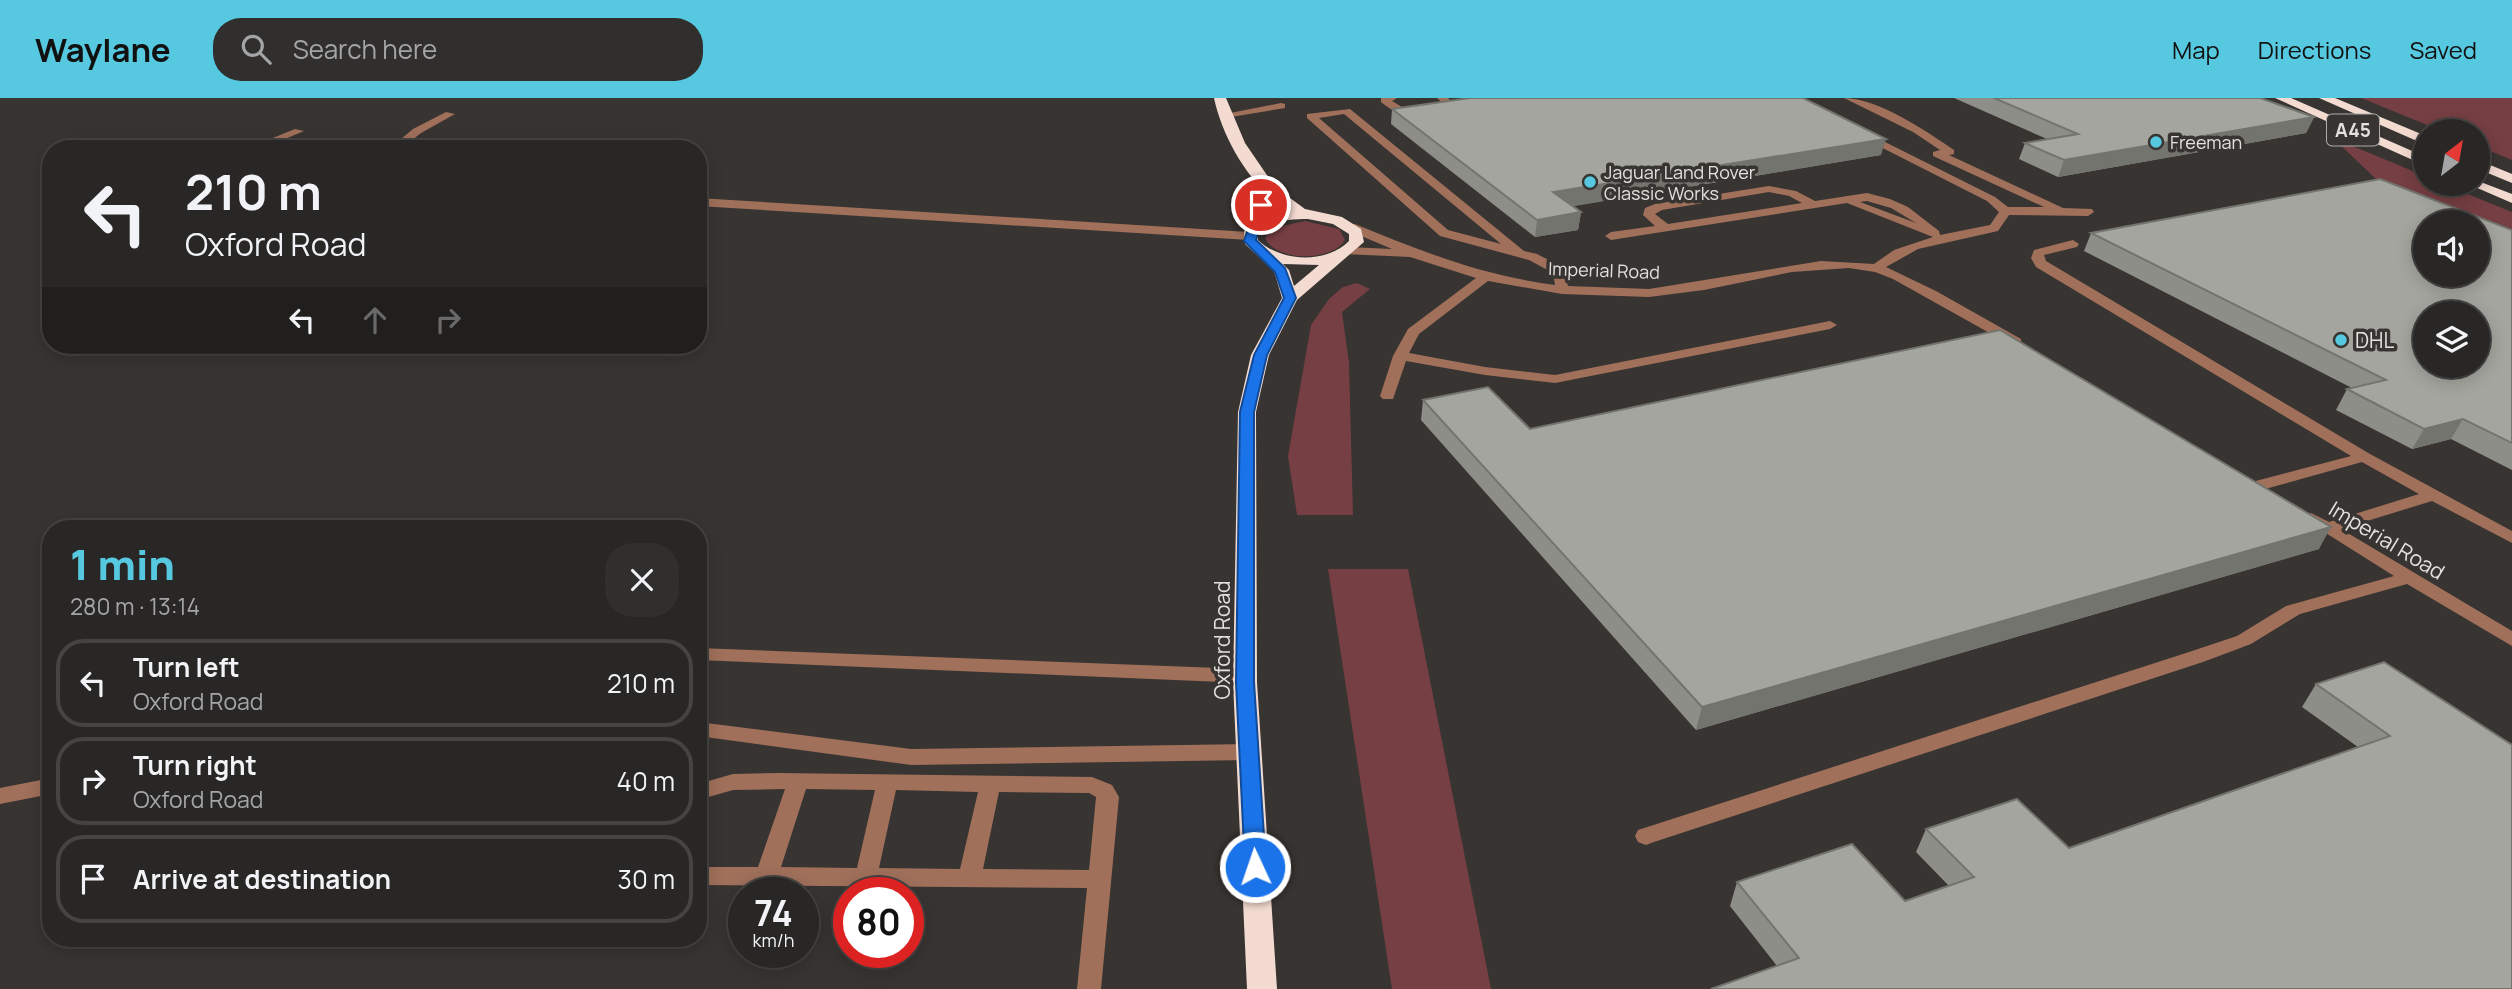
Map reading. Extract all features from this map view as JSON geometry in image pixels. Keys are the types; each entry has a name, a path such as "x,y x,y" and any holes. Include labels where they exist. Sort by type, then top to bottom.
{"highway":[{"path":"1220,98 1226,115 1266,185 1288,205 1308,215"},
{"name":"A45","path":"2281,98 2413,156"},
{"name":"A45","path":"2325,98 2413,135"},
{"path":"2490,169 2512,178"},
{"path":"1266,185 1252,231 1253,246 1281,270 1290,298"},
{"path":"2490,190 2512,199"},
{"path":"1252,231 1278,217 1308,215 1328,218 1351,227 1358,237 1354,247 1344,253 1308,261 1265,254"},
{"name":"Oxford Road","path":"1262,989 1245,676 1247,412 1260,355 1290,298 1344,253"}],"lane":[{"path":"1392,98 1385,100 1403,112 1427,108"},
{"path":"1849,98 1917,131 1951,152 1937,154 2061,211"},
{"path":"1440,102 1464,104"},
{"path":"1226,115 1281,106"},
{"path":"1520,254 1346,111 1311,116 1444,233 1520,254 1533,257 1559,271 1562,289"},
{"path":"406,140 450,114"},
{"path":"1850,127 1991,199 2005,211 2088,212"},
{"path":"274,140 299,131"},
{"path":"1666,228 1649,215 1649,211 1659,207 1769,189 1792,193 1811,204"},
{"path":"1611,236 1839,201 1859,205 1948,239"},
{"path":"707,202 1252,231"},
{"path":"1877,268 1892,255 1994,228 2005,211"},
{"name":"Imperial Road","path":"1351,227 1416,255 1486,276 1562,289 1649,293 1698,288 1807,267 1843,265 1877,268 1959,308 2031,351"},
{"path":"2073,244 2038,253 2037,258 2042,264 2364,457 2512,538"},
{"name":"Imperial Road","path":"1344,253 1416,255"},
{"path":"1388,396 1400,356 1413,332 1486,276"},
{"path":"1400,356 1485,371 1555,379 1830,325"},
{"name":"Imperial Road","path":"2364,457 2252,482 2512,640"},
{"path":"2326,528 2434,495"},
{"path":"1646,836 2196,657 2244,640 2293,610 2408,578"},
{"path":"707,654 1245,676"},
{"path":"707,730 911,757 1249,752"},
{"path":"969,878 1000,756"},
{"path":"707,789 733,782 798,782 1092,785 1104,790 1108,797 1089,989"},
{"path":"707,876 766,877 798,782"},
{"path":"866,877 887,783"},
{"path":"0,796 42,788"},
{"path":"924,878 1100,879"}],"shaded area":[{"path":"2361,98 2512,98 2512,160 2490,151 2490,119 2413,119"},
{"path":"2333,138 2413,171 2413,193 2377,180"},
{"path":"2421,196 2473,196 2512,212 2512,229 2490,221 2490,210 2460,210"},
{"path":"1305,221 1339,229 1345,240 1329,252 1304,256 1280,252 1265,238 1273,228"},
{"path":"1357,283 1370,289 1342,312 1349,363 1353,515 1297,515 1288,456 1311,325 1329,299 1343,287"},
{"path":"1328,569 1408,569 1491,989 1392,989"}],"building":[{"name":"Jaguar Land Rover Classic Works","path":"1470,98 1803,98 1886,139 1553,192 1581,212 1537,220 1392,109"},
{"name":"Freeman","path":"1994,98 2260,98 2314,117 2064,160 2025,143 2078,134"},
{"name":"DHL","path":"2380,179 2413,192 2413,196 2424,196 2460,210 2413,210 2413,287 2490,287 2490,222 2512,230 2512,443 2463,419 2424,429 2347,389 2386,380 2091,233"},
{"path":"2000,330 2331,527 1702,707 1423,400 1488,387 1530,429"},
{"path":"2384,662 2512,745 2512,989 1711,989 1799,958 1737,882 1852,844 1905,901 1974,877 1926,829 2017,799 2069,848 2390,736 2316,684"}],"place":[{"name":"Freeman","path":"2156,142"},
{"name":"Jaguar Land Rover Classic Works","path":"1590,182"},
{"name":"DHL","path":"2341,340"}],"route":[{"path":"1255,867 1245,682 1247,412 1260,355 1290,298 1281,270 1250,241 1249,236 1256,226 1261,205"}]}
